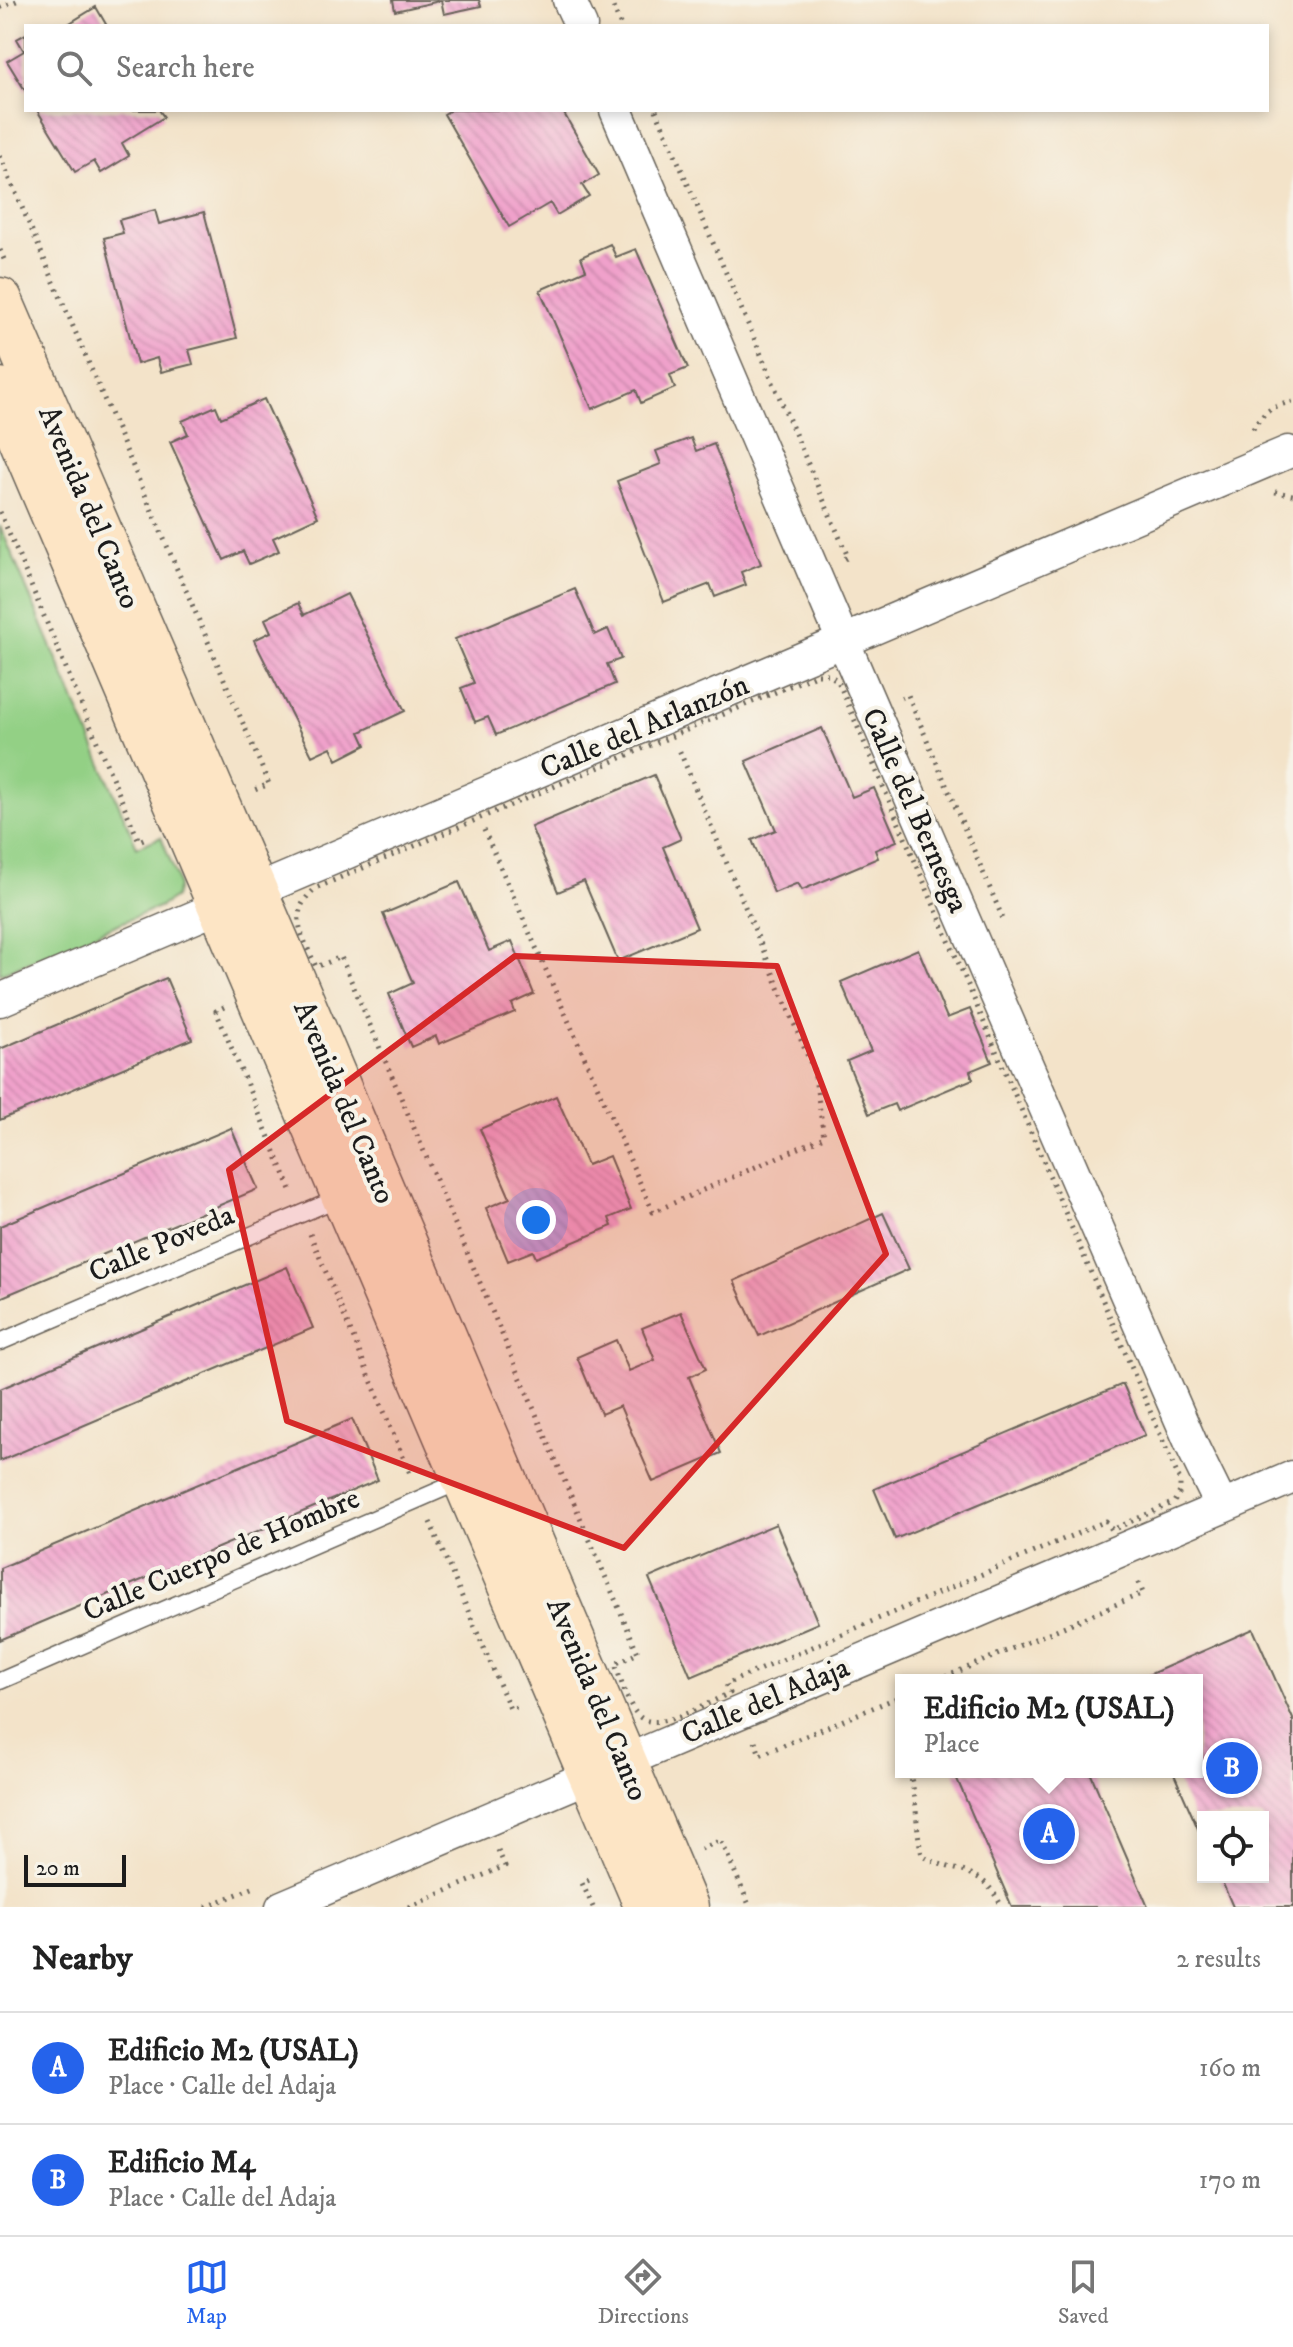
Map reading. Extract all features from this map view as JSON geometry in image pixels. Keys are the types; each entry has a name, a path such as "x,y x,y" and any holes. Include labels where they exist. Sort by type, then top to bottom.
{"main road":[{"name":"Avenida del Canto","path":"0,300 239,899 608,1768 647,1907"},
{"name":"Avenida del Canto","path":"0,390 239,899 344,1195 465,1479 608,1768 686,1907"}],"street":[{"path":"569,0 580,24"},
{"name":"Calle del Bernesga","path":"617,112 843,642 1193,1448 1222,1507"},
{"name":"Calle del Arlanzón","path":"0,1000 1288,452"},
{"name":"Calle del Adaja","path":"272,1895 608,1768 1293,1477"}],"lane":[{"name":"Calle Poveda","path":"0,1342 344,1195"},
{"name":"Calle Cuerpo de Hombre","path":"0,1681 465,1479"}],"path":[{"path":"0,8 19,0"},
{"path":"610,0 620,24"},
{"path":"657,112 848,557 838,562 842,571"},
{"path":"0,156 269,784 246,793 249,802"},
{"path":"1250,439 1264,414 1272,408 1293,402"},
{"path":"1273,492 1293,495"},
{"path":"0,512 139,841 151,835"},
{"path":"828,674 838,681 1180,1481 1180,1492 1174,1502 1112,1530 1106,1521 726,1684 730,1693 663,1722 640,1717 632,1708 615,1664 638,1653 341,957 316,967 298,921 297,911 303,899 316,888 479,817 810,675 828,674"},
{"path":"894,691 898,699 908,695 1007,929"},
{"path":"479,817 653,1212 824,1137 814,1071 673,735"},
{"path":"227,1006 216,1011 296,1200"},
{"path":"299,1236 309,1232 416,1488"},
{"path":"425,1510 510,1709 523,1705"},
{"path":"952,1674 1143,1593 1133,1569"},
{"path":"751,1733 760,1755 895,1699"},
{"path":"911,1778 917,1837 922,1855 934,1863 970,1873 991,1886 1002,1907"},
{"path":"697,1850 721,1840 750,1907"},
{"path":"409,1907 505,1866 494,1841"},
{"path":"593,1907 582,1883 595,1878"},
{"path":"206,1907 272,1895"},
{"path":"434,1897 438,1907"}],"highlighted area":[{"path":"515,956 777,966 886,1254 624,1548 287,1421 229,1170"}],"green space":[{"path":"0,526 137,847 161,837 178,886 175,897 161,906 0,974"}],"building":[{"path":"393,0 440,0 440,1 395,11"},
{"path":"441,0 479,0 481,6 444,14"},
{"path":"96,7 106,24 68,24"},
{"path":"24,35 24,51 17,39"},
{"path":"24,51 24,89 7,61"},
{"path":"38,112 160,112 164,117 122,143 129,156 101,173 94,161 75,172"},
{"path":"563,112 599,175 582,185 589,196 557,215 550,203 509,227 444,114"},
{"path":"155,210 159,224 204,212 237,338 189,350 193,364 161,372 157,358 137,364 104,238 123,233 119,220"},
{"path":"610,244 616,257 636,249 688,368 670,375 675,388 641,403 636,390 592,409 540,290 586,270 581,257"},
{"path":"264,399 318,517 273,538 279,551 249,564 243,551 224,560 170,442 188,434 182,421 216,406 221,418"},
{"path":"691,438 696,451 714,444 761,564 741,572 746,585 715,597 710,584 664,602 617,481 661,464 656,451"},
{"path":"575,589 595,635 608,629 621,659 607,664 615,684 496,735 488,717 475,722 461,688 474,683 455,639"},
{"path":"347,594 405,711 360,732 366,745 337,760 331,747 312,756 254,640 271,632 265,619 298,603 304,615"},
{"path":"822,728 852,797 874,788 897,841 875,850 878,858 802,890 798,883 774,893 752,840 776,830 746,761"},
{"path":"654,775 681,839 663,847 697,928 618,961 584,881 558,892 531,827"},
{"path":"459,882 489,951 512,941 534,994 512,1004 515,1012 439,1044 436,1036 411,1047 389,994 413,983 383,914"},
{"path":"918,949 947,1018 970,1009 992,1062 970,1071 973,1079 897,1111 894,1104 869,1114 847,1061 871,1051 841,982"},
{"path":"166,978 192,1039 0,1120 0,1049"},
{"path":"556,1096 587,1165 609,1156 631,1209 609,1218 612,1226 536,1258 533,1251 508,1261 486,1208 510,1198 480,1129"},
{"path":"231,1128 258,1189 0,1298 0,1226"},
{"path":"883,1213 909,1269 759,1336 734,1281"},
{"path":"287,1267 313,1328 0,1461 0,1389"},
{"path":"681,1312 706,1369 689,1377 721,1453 653,1482 620,1406 601,1414 577,1357 616,1340 629,1371 655,1360 642,1328"},
{"path":"1123,1384 1145,1435 895,1539 874,1489"},
{"path":"352,1419 378,1480 0,1640 0,1568"},
{"path":"776,1524 818,1623 691,1677 649,1578"},
{"path":"1253,1629 1293,1719 1293,1907 1233,1907 1223,1883 1269,1883 1269,1811 1197,1811 1197,1826 1176,1778 1203,1778 1203,1674 1151,1674"},
{"path":"957,1778 1093,1778 1148,1907 1012,1907"}],"place":[{"name":"Edificio M4","path":"1232,1768"},
{"name":"Edificio M2 (USAL)","path":"1049,1834"}]}
